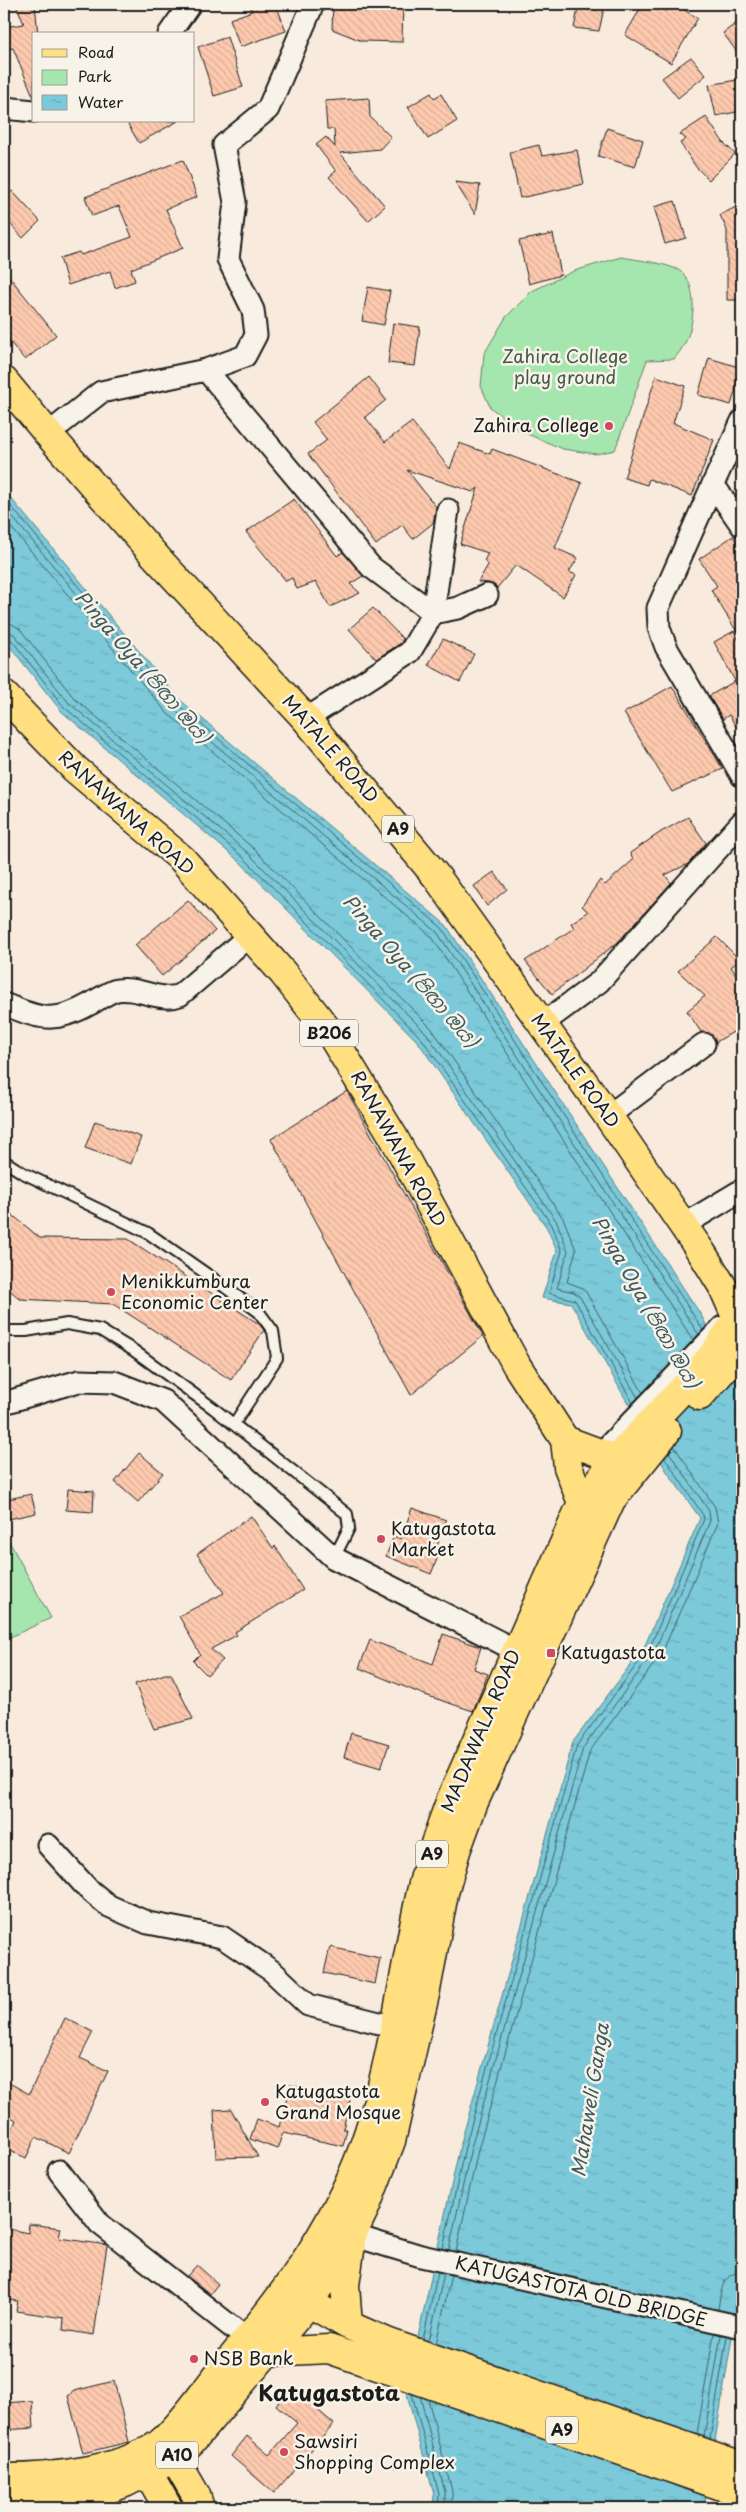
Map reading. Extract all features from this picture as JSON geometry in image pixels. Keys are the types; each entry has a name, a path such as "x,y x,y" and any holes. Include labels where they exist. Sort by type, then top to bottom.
{"main road":[{"name":"MATALE ROAD","path":"4,380 48,434 306,719 436,876 608,1116 723,1287 734,1329"},
{"name":"RANAWANA ROAD","path":"4,695 75,769 182,859 311,1008 354,1070 393,1136 517,1366 565,1440"},
{"name":"MADAWALA ROAD","path":"292,2304 352,2236 380,2170 399,2112 426,1990 444,1893 456,1851 582,1503 631,1445 696,1375 734,1329"},
{"path":"565,1440 631,1445"},
{"name":"B206","path":"565,1440 568,1467 582,1503"},
{"name":"MADAWALA ROAD","path":"292,2304 358,2162 376,2105 395,2027 422,1889 438,1834 527,1656 611,1500 631,1445"},
{"path":"582,1503 611,1500"},
{"path":"292,2304 348,2325 345,2285 352,2236"},
{"path":"292,2304 329,2350"},
{"name":"A10","path":"4,2503 80,2496 109,2489 143,2464 169,2449 292,2304"},
{"name":"A9","path":"348,2325 386,2355 742,2493"},
{"path":"257,2345 329,2350"},
{"name":"A9","path":"329,2350 386,2355 742,2466"},
{"path":"169,2449 196,2495 200,2508"},
{"path":"143,2464 168,2508"},
{"name":"A10","path":"4,2478 57,2476 94,2468 143,2464"}],"street":[{"path":"169,32 190,4"},
{"path":"48,434 101,392 206,370 245,356 256,335 253,310 228,259 235,202 224,145 268,109 313,4"},
{"path":"4,108 32,111"},
{"path":"206,370 371,568 433,613 458,608 487,595"},
{"path":"742,421 658,608 659,628 666,647 742,776"},
{"path":"714,484 742,526"},
{"path":"306,719 410,652 433,613 448,510"},
{"path":"542,1024 599,982 742,822"},
{"path":"4,1004 27,1013 56,1018 69,1016 116,990 132,989 171,999 180,995 249,936"},
{"path":"608,1116 704,1044"},
{"path":"682,1226 742,1190"},
{"path":"4,1403 79,1381 114,1382 163,1401 334,1558 527,1656"},
{"path":"48,1845 88,1889 109,1906 148,1923 222,1937 272,1971 308,2005 395,2027"},
{"path":"59,2171 100,2224 257,2345"},
{"name":"KATUGASTOTA OLD BRIDGE","path":"352,2236 421,2256 742,2327"}],"lane":[{"path":"4,1161 23,1173 148,1233 260,1312 273,1331 277,1358 234,1424"},
{"path":"4,1331 26,1331 67,1324 100,1330 133,1350 234,1424 347,1514 349,1528 334,1558"}],"green space":[{"name":"Zahira College play ground","path":"621,257 674,268 682,273 688,281 692,291 693,313 684,345 674,359 647,360 615,450 596,454 563,449 520,431 490,407 481,386 484,354 506,317 532,291 574,271"},
{"path":"4,1532 51,1618 4,1640"}],"water":[{"path":"4,490 179,699 446,925 701,1315 738,1386 742,1389 742,2277 704,2508 433,2508 434,2495 406,2391 460,2146 573,1742 645,1645 700,1518 666,1470 571,1303 542,1298 557,1251 547,1228 418,1042 240,862 61,711 4,639"}],"building":[{"path":"16,4 35,4 38,32 32,32 32,93 13,48 4,49 4,27 24,24"},
{"path":"249,4 276,4 286,31 240,47 230,19 252,11"},
{"path":"333,4 403,4 402,42 362,41 332,29"},
{"path":"579,4 605,4 599,31 574,28"},
{"path":"643,4 655,4 667,11 671,4 674,4 698,18 671,63 625,35"},
{"path":"742,19 742,59 723,33"},
{"path":"227,37 243,87 214,96 198,47"},
{"path":"691,57 706,75 678,98 662,78"},
{"path":"742,79 742,111 716,116 709,85"},
{"path":"431,93 434,98 441,94 457,121 428,139 408,107"},
{"path":"369,98 370,117 391,137 380,149 340,153 385,206 368,221 329,177 336,171 316,145 326,137 335,147 334,129 327,129 325,101"},
{"path":"706,117 723,142 735,154 709,180 696,167 680,143 686,139 680,134"},
{"path":"127,122 176,122 139,143"},
{"path":"607,128 643,140 635,167 598,156"},
{"path":"539,145 542,156 577,150 584,184 520,198 510,152"},
{"path":"183,160 197,197 166,209 183,248 131,269 135,281 115,288 110,271 68,285 60,258 79,252 81,255 132,237 119,206 92,216 85,197"},
{"path":"455,182 480,185 475,214"},
{"path":"12,191 40,221 23,238 4,217 4,199"},
{"path":"675,201 686,238 665,244 654,207"},
{"path":"742,204 742,300 727,300 727,230 720,215"},
{"path":"553,234 561,275 529,284 519,241"},
{"path":"4,270 56,335 25,360 4,335"},
{"path":"368,287 390,291 384,325 362,321"},
{"path":"393,323 420,327 415,366 388,363"},
{"path":"709,358 742,368 731,405 698,395"},
{"path":"656,376 685,386 673,423 714,440 692,496 649,479 647,485 624,478"},
{"path":"369,377 386,400 365,417 385,442 412,422 450,469 459,443 490,454 492,449 582,483 555,548 578,558 569,572 576,575 563,597 516,565 497,588 489,583 478,582 488,565 484,561 488,553 460,544 478,488 473,492 407,470 436,507 433,523 413,539 402,525 376,545 308,454 327,440 313,422"},
{"path":"294,499 337,556 343,552 363,576 350,584 360,593 330,607 316,582 297,589 292,578 286,581 246,532"},
{"path":"733,536 742,549 742,640 711,590 717,586 699,559"},
{"path":"373,608 403,639 401,643 376,659 349,629"},
{"path":"734,631 742,646 742,736 729,715 723,719 709,696 735,681 714,642"},
{"path":"443,639 474,654 460,682 428,665"},
{"path":"672,686 723,769 672,792 624,713"},
{"path":"688,817 706,843 688,864 665,875 671,883 618,942 552,994 525,961 574,928 571,923 588,912 582,906 600,880 605,885 633,860 630,853"},
{"path":"494,872 507,889 487,906 474,886"},
{"path":"188,900 215,931 162,976 135,945"},
{"path":"717,937 740,960 731,967 742,982 742,1027 716,1042 709,1033 701,1032 687,1011 705,996 678,971"},
{"path":"347,1091 483,1336 411,1395 271,1139"},
{"path":"95,1121 141,1137 131,1164 85,1148"},
{"name":"Menikkumbura Economic Center","path":"4,1208 40,1238 128,1239 259,1324 264,1330 231,1380 113,1304 20,1299 4,1285"},
{"path":"139,1453 163,1473 138,1502 115,1482"},
{"path":"68,1489 94,1491 93,1512 66,1510"},
{"path":"31,1494 36,1513 4,1520 4,1500"},
{"path":"412,1508 446,1520 435,1552 439,1554 431,1574 386,1556 394,1536 401,1539"},
{"path":"251,1516 273,1548 275,1546 303,1590 235,1632 237,1635 211,1649 223,1660 207,1675 193,1661 200,1654 179,1616 224,1593 197,1554"},
{"path":"443,1634 481,1647 474,1669 488,1674 473,1711 422,1694 359,1668 370,1640 433,1664"},
{"path":"165,1674 171,1674 193,1719 154,1729 135,1684"},
{"path":"351,1733 389,1744 381,1768 344,1757"},
{"path":"330,1947 380,1958 375,1984 324,1973"},
{"path":"65,2018 93,2032 80,2058 108,2071 69,2153 36,2137 26,2158 4,2148 16,2120 4,2113 4,2080 29,2094"},
{"path":"290,2085 350,2100 343,2129 347,2129 343,2146 283,2133 277,2149 250,2139 257,2119 279,2127"},
{"path":"231,2109 258,2157 216,2158 214,2110"},
{"path":"29,2224 61,2228 59,2238 107,2245 94,2335 63,2330 64,2318 16,2311 18,2301 4,2300 4,2228 28,2233"},
{"path":"197,2265 218,2284 210,2294 187,2276"},
{"path":"114,2381 129,2442 83,2453 68,2396 74,2391"},
{"path":"291,2387 334,2424 274,2493 231,2456 247,2436 269,2455 297,2423 276,2405"},
{"path":"32,2401 34,2428 4,2430 4,2403"}],"place":[{"name":"Zahira College","path":"609,426"},
{"name":"Menikkumbura Economic Center","path":"111,1292"},
{"name":"Katugastota Market","path":"381,1539"},
{"name":"Katugastota","path":"551,1653"},
{"name":"Katugastota Grand Mosque","path":"265,2102"},
{"name":"NSB Bank","path":"194,2359"},
{"name":"Sawsiri Shopping Complex","path":"284,2452"}],"district":[{"name":"Katugastota","path":"329,2393"}],"water label":[{"name":"Pinga Oya (පිඟා ඔය)","path":"143,667"},
{"name":"Pinga Oya (පිඟා ඔය)","path":"411,971"},
{"name":"Pinga Oya (පිඟා ඔය)","path":"646,1302"},
{"name":"Mahaweli Ganga","path":"590,2100"}]}
